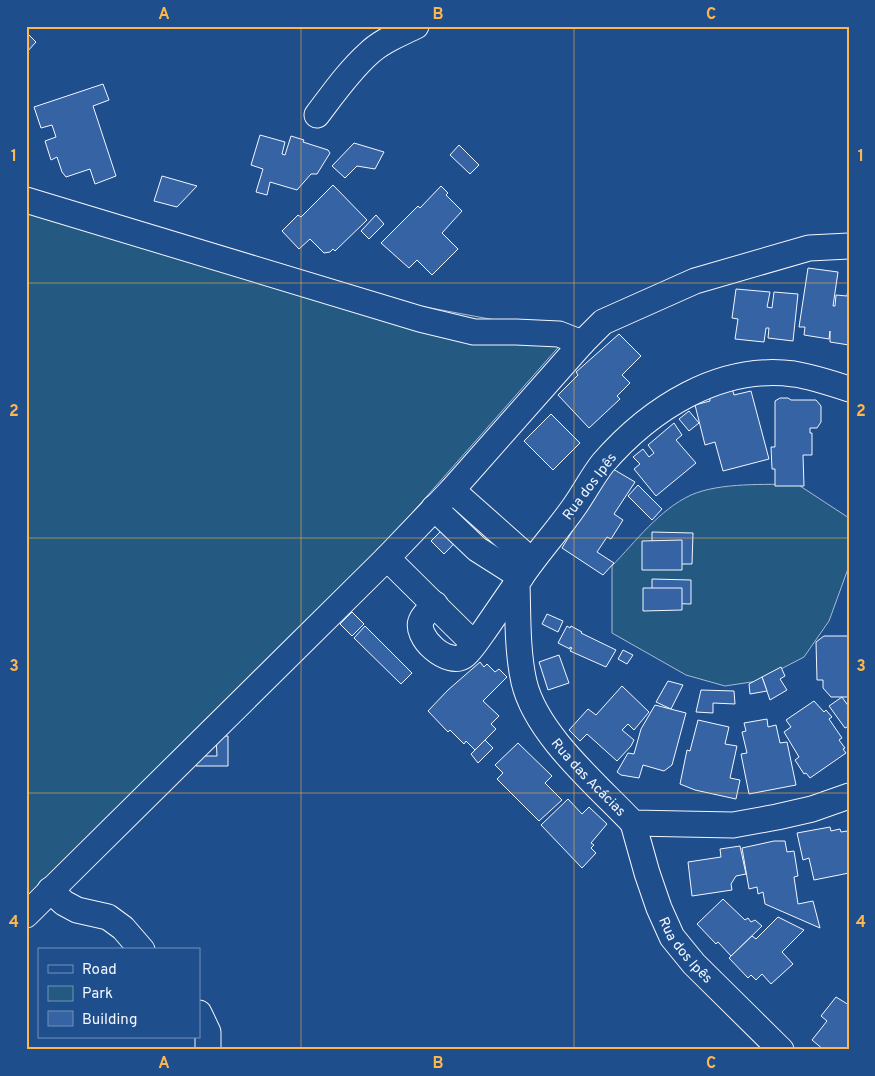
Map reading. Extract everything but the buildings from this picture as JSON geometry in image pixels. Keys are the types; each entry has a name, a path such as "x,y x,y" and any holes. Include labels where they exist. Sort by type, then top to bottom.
{"street":[{"path":"317,115 369,53 391,38 416,26"},
{"path":"26,200 438,323 474,332 559,334 582,343"},
{"path":"26,915 387,558 452,490 582,343 603,322 695,281 809,248 849,246"},
{"name":"Rua dos Ipês","path":"387,558 474,644 523,573 574,508 602,464 632,432 666,406 697,390 750,374 794,374 849,389"},
{"path":"452,490 523,573"},
{"path":"434,508 477,548 523,573"},
{"name":"Rua das Acácias","path":"523,573 521,654 524,682 531,703 546,728 568,755 633,823 733,825 812,809 849,796"},
{"name":"Rua dos Ipês","path":"633,823 647,873 672,938 694,964 782,1050"},
{"path":"50,890 64,903 77,910 108,917 123,928 140,948"},
{"path":"200,1015 208,1032 208,1050"}],"green space":[{"path":"26,187 420,306 570,334 382,547 26,910"},
{"path":"797,484 849,518 849,566 829,621 804,657 758,681 725,686 686,675 612,633 612,566 658,517 679,501 703,491 730,486"}]}
